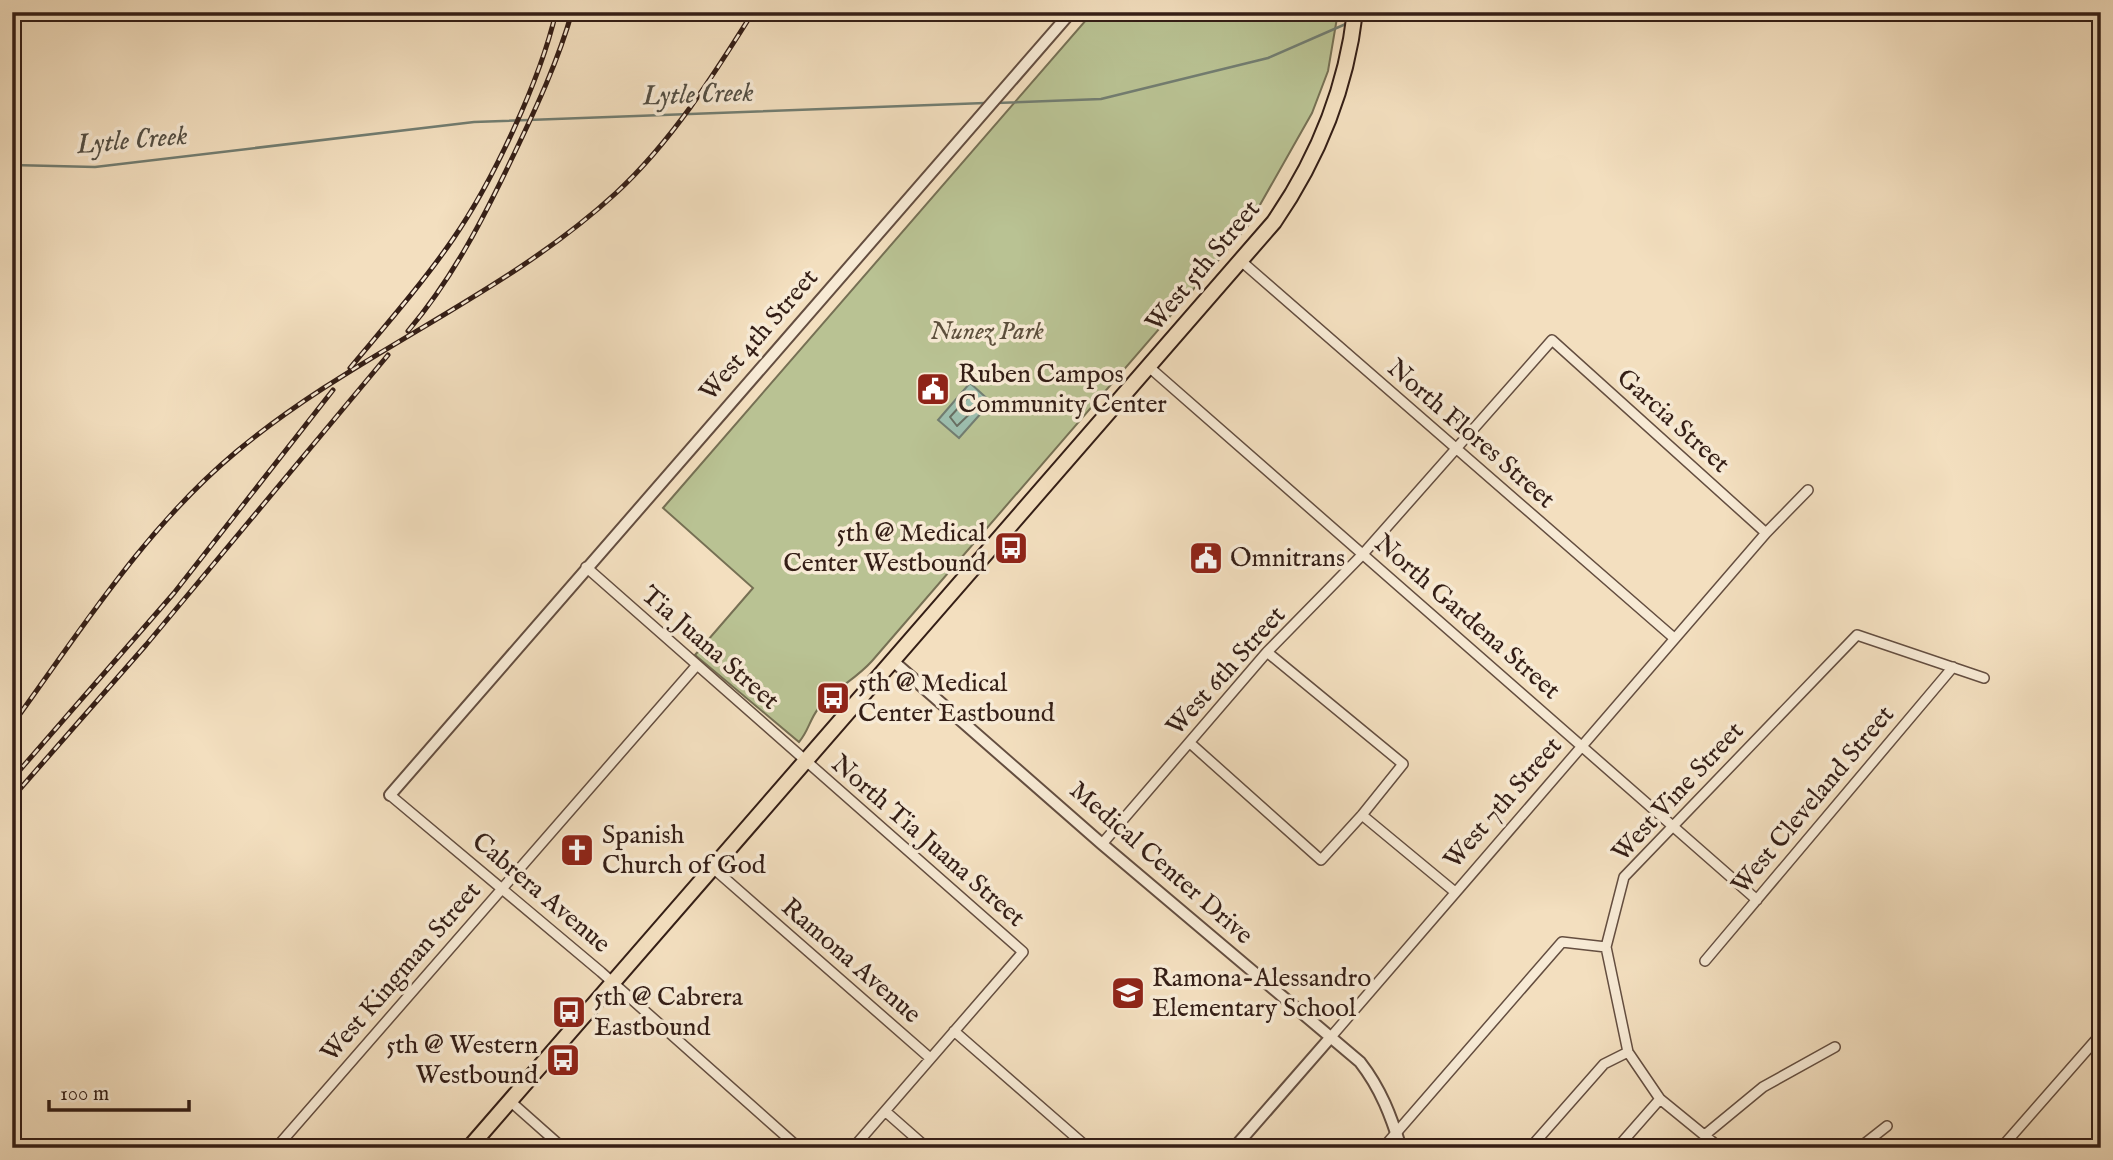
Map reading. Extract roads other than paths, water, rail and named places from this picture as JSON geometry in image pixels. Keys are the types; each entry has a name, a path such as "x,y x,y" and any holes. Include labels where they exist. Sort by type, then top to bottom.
{"main road":[{"name":"West 5th Street","path":"469,1148 1274,222 1311,162 1325,133 1348,59 1355,12"}],"street":[{"name":"West 4th Street","path":"481,688 1071,12"},
{"name":"North Flores Street","path":"1241,261 1674,638"},
{"name":"West 6th Street","path":"1102,844 1268,652 1363,554 1552,340"},
{"name":"Garcia Street","path":"1552,340 1766,533"},
{"name":"North Gardena Street","path":"1149,367 1757,900"},
{"name":"West 7th Street","path":"1234,1148 1674,638 1766,533 1808,490"},
{"name":"Tia Juana Street","path":"586,567 806,761"},
{"name":"West Vine Street","path":"1606,947 1624,877 1857,635 1952,667"},
{"path":"1190,743 1321,860 1362,815 1403,764 1268,652"},
{"name":"Medical Center Drive","path":"893,661 1102,844 1360,1062 1375,1082 1401,1148"},
{"name":"West Kingman Street","path":"275,1148 697,665"},
{"path":"1952,667 1984,678"},
{"name":"West Cleveland Street","path":"1705,961 1952,667"},
{"name":"Cabrera Avenue","path":"481,688 390,795 799,1148"},
{"name":"North Tia Juana Street","path":"806,761 1023,952 954,1031"},
{"path":"1362,815 1455,892"},
{"name":"Ramona Avenue","path":"713,868 930,1058"},
{"path":"1383,1148 1562,942 1606,947 1628,1052 1660,1099 1720,1148"},
{"path":"852,1148 954,1031"},
{"name":"Ramona Avenue","path":"954,1031 1088,1148"},
{"path":"2001,1148 2101,1034"},
{"path":"1706,1135 1763,1087 1835,1047"},
{"path":"1530,1148 1604,1064 1628,1052"},
{"path":"1617,1148 1660,1099"},
{"path":"510,1101 563,1148"},
{"path":"884,1111 927,1148"},
{"path":"1859,1148 1887,1126"}],"water":[{"path":"970,383 991,402 959,438 938,420"}],"waterway":[{"name":"Lytle Creek","path":"1360,18 1373,12"},
{"name":"Lytle Creek","path":"996,103 1101,99 1268,58 1348,23"},
{"name":"Lytle Creek","path":"12,165 95,167 474,122 985,103"}],"railway":[{"path":"350,368 441,256 484,189 527,99 556,12"},
{"path":"408,331 440,289 468,245 492,199 546,83 572,12"},
{"path":"12,725 116,581 172,513 203,482 236,452 329,384 526,263 572,230 616,193 673,130 707,84 753,12"},
{"path":"12,798 146,645 388,355"},
{"path":"12,779 174,593 333,390"}],"place":[{"name":"Ruben Campos Community Center","path":"933,389"},
{"name":"5th @ Medical Center Westbound","path":"1011,548"},
{"name":"Omnitrans","path":"1206,558"},
{"name":"5th @ Medical Center Eastbound","path":"833,698"},
{"name":"Spanish Church of God","path":"577,850"},
{"name":"Ramona-Alessandro Elementary School","path":"1128,993"},
{"name":"5th @ Cabrera Eastbound","path":"569,1012"},
{"name":"5th @ Western Westbound","path":"563,1060"}],"park label":[{"name":"Nunez Park","path":"987,331"}]}
